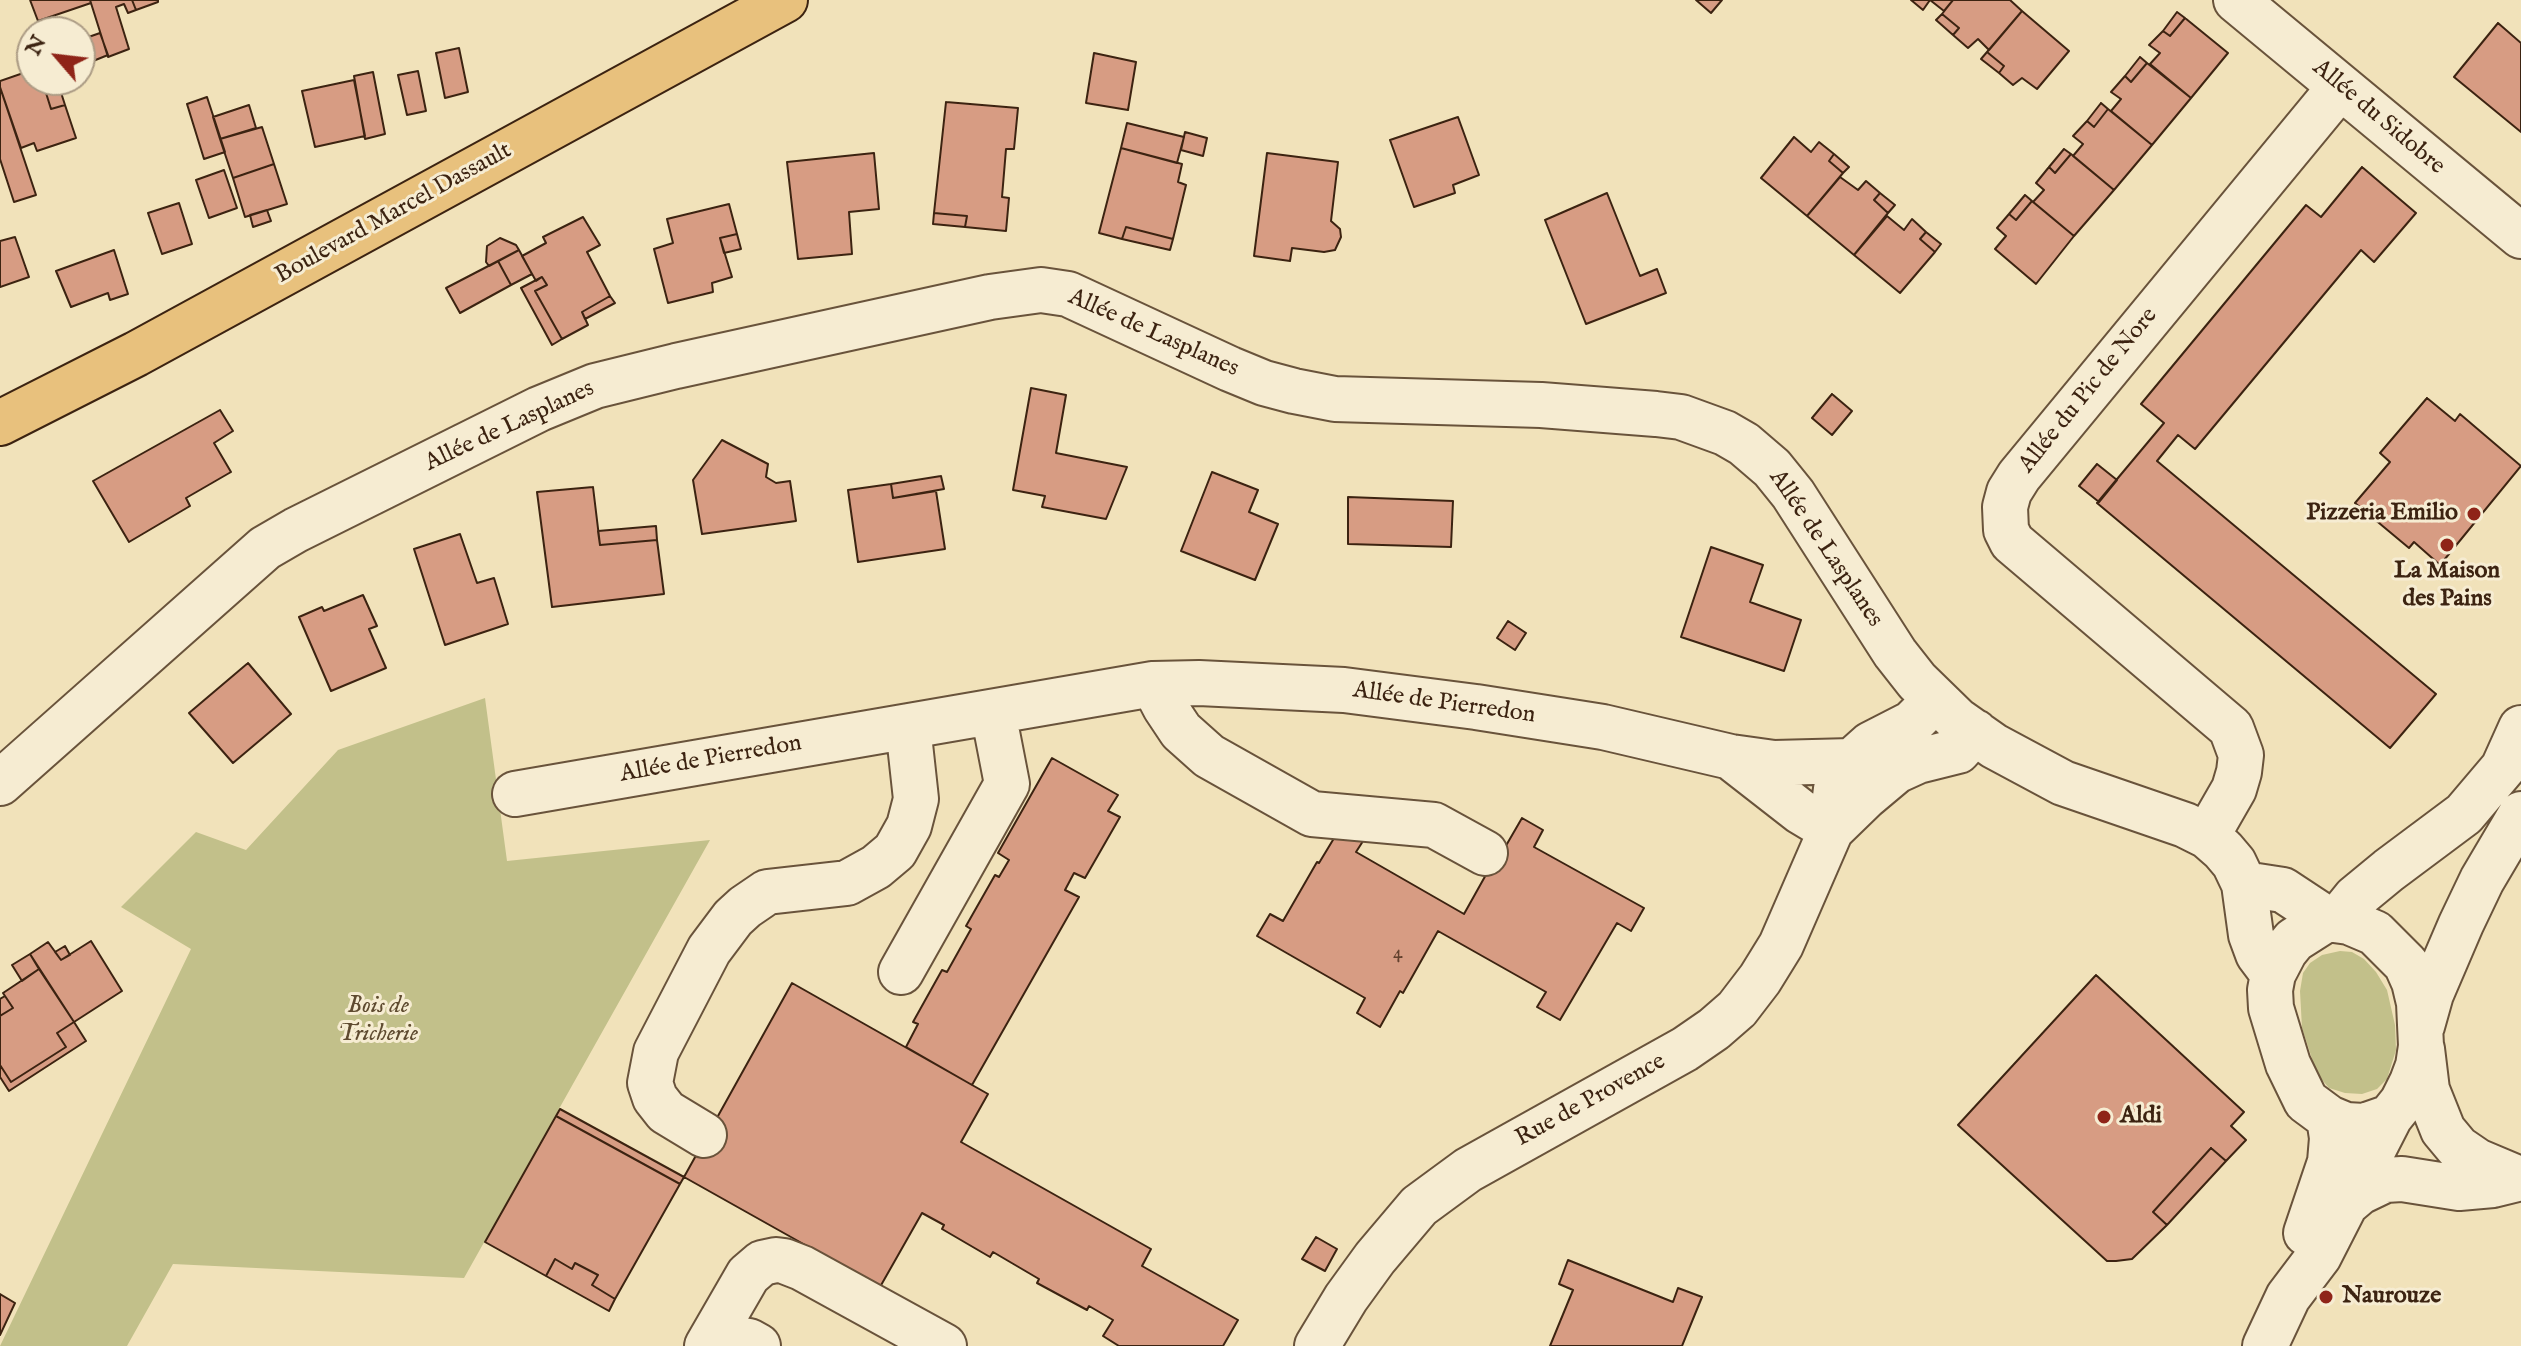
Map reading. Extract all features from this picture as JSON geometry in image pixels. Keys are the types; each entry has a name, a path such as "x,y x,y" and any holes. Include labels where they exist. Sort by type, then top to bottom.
{"main road":[{"name":"Boulevard Marcel Dassault","path":"0,423 136,354 762,6"}],"street":[{"name":"Allée du Sidobre","path":"2236,0 2521,236"},
{"name":"Allée du Pic de Nore","path":"2207,836 2234,789 2239,772 2241,755 2231,728 2012,542 2006,530 2005,507 2009,492 2019,476 2340,87"},
{"name":"Allée de Lasplanes","path":"0,783 265,548 539,409 595,386 676,366 975,300 1041,290 1068,294 1230,369 1294,391 1335,399 1541,405 1656,414 1681,417 1725,433 1744,444 1772,468 1793,494 1895,653 1935,700 1957,720 1994,746 2063,783 2178,822 2207,836 2234,863 2244,884 2251,935 2258,954 2273,974"},
{"name":"Allée de Pierredon","path":"515,794 1153,684 1199,683 1344,690 1603,727 1731,757 1774,763 1852,761"},
{"path":"1153,684 1181,731 1209,756 1312,814 1434,825 1485,853"},
{"name":"Rue de Provence","path":"1317,1346 1375,1258 1419,1206 1468,1170 1685,1049 1737,1009 1781,945 1831,830 1836,789 1852,761 1871,744 1912,723 1935,700"},
{"path":"901,972 1007,784 993,712"},
{"path":"704,1135 666,1112 655,1098 650,1083 656,1052 709,950 745,907 767,892 847,883 876,867 895,851 909,826 916,799 908,726"},
{"path":"2437,1183 2360,1127 2306,1101 2288,1064 2271,1008 2270,990 2279,961 2294,940 2333,919 2389,870 2464,814 2503,768 2521,728"},
{"name":"Rue de Provence","path":"1831,830 1896,771 1918,761 1958,751 1975,732"},
{"path":"1731,757 1801,812 1831,830"},
{"path":"2265,1346 2288,1297 2301,1246 2330,1162 2332,1138 2360,1127 2402,1102 2418,1066 2431,994 2482,880 2521,814"},
{"path":"2244,884 2283,890 2333,919 2375,933 2406,964 2414,982 2427,1090 2443,1130 2458,1148 2520,1186"},
{"path":"2288,1297 2319,1256 2347,1203 2360,1127"},
{"path":"2347,1203 2360,1192 2385,1180 2402,1179 2459,1188 2520,1186"},
{"path":"707,1346 742,1284 754,1268 769,1260 784,1261 802,1268 944,1346"},
{"path":"716,1346 735,1339 758,1346"}],"green space":[{"name":"Bois de Tricherie","path":"485,698 507,861 710,840 464,1278 173,1264 127,1346 0,1346 191,949 121,907 196,832 246,850 338,750"},
{"path":"2352,952 2364,959 2376,972 2387,990 2395,1025 2396,1050 2387,1079 2377,1089 2362,1094 2329,1088 2317,1074 2302,1028 2300,991 2303,973 2310,963 2322,955"}],"building":[{"path":"30,0 90,0 91,3 53,16 36,16"},
{"path":"90,0 132,0 136,10 128,13 124,4 116,7 129,49 108,57"},
{"path":"132,0 158,0 158,2 136,10"},
{"path":"1696,0 1722,0 1711,13"},
{"path":"1911,0 1930,0 1923,10"},
{"path":"1930,0 1953,0 1944,11"},
{"path":"1953,0 2010,0 2022,11 1989,50 1978,39 1968,48 1953,35 1959,28 1942,14"},
{"path":"2022,11 2069,51 2037,89 2022,78 2013,85 1999,73 2004,66 1987,52"},
{"path":"2177,12 2185,18 2170,36 2163,31"},
{"path":"1942,14 1959,28 1953,35 1936,20"},
{"path":"2185,18 2228,53 2191,98 2150,64 2160,53 2149,45 2163,31 2170,36"},
{"path":"2498,23 2521,43 2521,132 2454,77"},
{"path":"100,33 108,55 96,60 96,34"},
{"path":"459,48 468,92 445,98 436,53"},
{"path":"1987,52 2004,66 1999,73 1981,59"},
{"path":"1094,53 1136,62 1128,110 1086,103"},
{"path":"2140,57 2147,63 2131,82 2125,76"},
{"path":"2147,63 2191,98 2152,145 2111,111 2121,99 2111,92 2125,76 2131,82"},
{"path":"418,71 426,111 407,115 398,75"},
{"path":"373,72 385,134 365,139 354,76"},
{"path":"16,76 16,96 47,96 51,109 65,105 76,138 37,151 34,143 21,148 0,81"},
{"path":"354,80 365,136 315,147 302,91"},
{"path":"0,87 36,195 14,202 0,159"},
{"path":"47,96 62,96 65,105 51,109"},
{"path":"207,97 225,152 204,159 187,104"},
{"path":"946,102 1018,108 1014,149 1006,149 1002,197 1009,198 1006,231 965,227 967,216 934,213"},
{"path":"2101,103 2108,109 2094,127 2087,121"},
{"path":"249,105 256,128 220,139 213,117"},
{"path":"2108,109 2152,145 2114,190 2073,156 2083,144 2073,136 2087,121 2094,127"},
{"path":"1458,117 1479,175 1453,185 1455,193 1414,207 1390,140"},
{"path":"1127,123 1184,137 1177,163 1121,148"},
{"path":"262,127 274,164 233,178 220,139"},
{"path":"1185,132 1207,138 1203,156 1181,150"},
{"path":"1794,137 1811,152 1819,142 1834,154 1829,161 1843,173 1807,216 1761,178"},
{"path":"1121,148 1182,164 1178,182 1186,185 1173,239 1126,227 1122,239 1099,233"},
{"path":"2064,149 2071,154 2055,173 2049,167"},
{"path":"874,153 879,209 849,212 852,254 798,259 787,162"},
{"path":"1267,153 1338,162 1331,221 1340,229 1341,237 1335,250 1324,252 1292,248 1290,261 1254,256"},
{"path":"1834,154 1849,167 1843,173 1829,161"},
{"path":"2071,154 2114,190 2074,236 2033,202 2044,190 2036,183 2049,167 2055,173"},
{"path":"274,164 287,204 245,217 233,178"},
{"path":"2362,167 2416,213 2374,262 2361,250 2195,449 2178,435 2157,461 2436,694 2390,748 2097,503 2164,423 2141,404 2306,205 2321,217"},
{"path":"224,170 237,208 209,218 196,180"},
{"path":"1840,177 1858,190 1866,181 1880,193 1874,200 1888,213 1854,255 1807,216"},
{"path":"1607,193 1640,276 1657,269 1666,293 1586,324 1545,220"},
{"path":"1880,193 1895,205 1888,213 1874,200"},
{"path":"2025,195 2032,201 2016,220 2009,214"},
{"path":"2032,201 2074,236 2036,284 1995,249 2006,236 1997,228 2009,214 2016,220"},
{"path":"179,203 192,244 162,254 148,213"},
{"path":"729,204 737,234 720,238 732,277 712,283 713,292 668,303 654,249 673,243 667,219"},
{"path":"267,210 271,221 253,227 250,215"},
{"path":"934,213 967,216 965,227 933,224"},
{"path":"1887,216 1904,230 1912,219 1926,232 1920,239 1935,252 1900,293 1854,255"},
{"path":"583,217 600,245 587,252 610,296 582,312 588,325 562,339 535,291 547,285 542,277 536,281 522,256 546,243 543,237"},
{"path":"1126,227 1173,239 1170,250 1122,239"},
{"path":"1926,232 1941,244 1935,252 1920,239"},
{"path":"737,234 741,249 724,253 720,238"},
{"path":"15,237 29,277 0,287 0,241"},
{"path":"500,238 516,245 519,250 489,266 486,262 487,246"},
{"path":"114,250 128,294 110,300 108,293 71,307 56,271"},
{"path":"519,250 532,274 511,285 498,261"},
{"path":"498,261 511,285 460,313 446,288"},
{"path":"542,277 547,285 535,291 562,339 552,345 521,288"},
{"path":"610,296 615,303 585,319 582,312"},
{"path":"1031,388 1066,395 1056,453 1127,467 1106,519 1042,507 1045,496 1013,490"},
{"path":"1832,394 1852,411 1832,435 1812,418"},
{"path":"2427,398 2455,421 2460,414 2521,466 2440,565 2414,542 2409,548 2355,503 2390,462 2380,453"},
{"path":"220,410 233,431 214,443 231,472 186,498 190,506 129,542 93,481"},
{"path":"722,440 768,464 766,477 776,483 790,481 796,521 702,534 693,480"},
{"path":"2097,464 2117,480 2099,502 2079,486"},
{"path":"1212,472 1258,490 1249,512 1278,524 1255,580 1181,551"},
{"path":"941,476 944,489 893,498 891,484"},
{"path":"891,484 893,498 936,491 945,549 858,562 848,490"},
{"path":"593,487 600,545 657,540 664,594 552,607 537,492"},
{"path":"1348,497 1453,501 1451,547 1348,544"},
{"path":"656,526 657,540 600,545 598,531"},
{"path":"460,534 477,583 494,578 508,624 445,645 414,549"},
{"path":"1711,547 1763,565 1750,602 1801,620 1784,671 1681,637"},
{"path":"363,595 377,626 369,629 386,668 331,691 299,617 322,607 324,611"},
{"path":"1508,621 1526,633 1515,650 1497,638"},
{"path":"248,663 291,714 233,763 189,713"},
{"path":"1052,758 1118,795 1108,811 1120,817 1085,878 1074,873 1065,890 1079,897 972,1085 906,1047 918,1024 913,1022 942,970 947,972 971,929 966,926 995,875 999,877 1009,860 998,853"},
{"path":"1522,818 1543,830 1534,847 1644,908 1631,931 1617,923 1560,1020 1537,1007 1546,992 1438,931 1380,1027 1357,1013 1365,998 1257,936 1270,914 1283,921 1342,825 1365,838 1356,852 1464,914"},
{"path":"91,941 122,991 74,1022 30,954 48,942 61,960"},
{"path":"65,946 70,955 61,960 55,952"},
{"path":"30,954 39,969 22,981 12,965"},
{"path":"39,969 74,1022 57,1033 66,1047 11,1082 0,1065 0,1016 13,1008 3,993"},
{"path":"2096,975 2244,1112 2231,1126 2246,1140 2226,1161 2211,1148 2153,1212 2167,1225 2132,1259 2116,1261 2107,1261 1958,1125"},
{"path":"792,983 988,1094 961,1142 1151,1249 1142,1266 1238,1320 1223,1346 1119,1346 1103,1336 1113,1320 1037,1283 1039,1279 993,1252 990,1257 942,1229 944,1225 922,1213 880,1287 684,1177"},
{"path":"5,996 13,1008 0,1016 0,999"},
{"path":"74,1022 86,1041 9,1091 0,1077 0,1065 11,1082 66,1047 57,1033"},
{"path":"560,1109 684,1177 680,1184 556,1116"},
{"path":"556,1116 680,1184 615,1299 592,1285 598,1275 575,1263 572,1269 555,1259 546,1276 485,1242"},
{"path":"2211,1148 2226,1161 2167,1225 2153,1212"},
{"path":"1316,1237 1337,1249 1325,1271 1302,1259"},
{"path":"555,1259 572,1269 575,1263 598,1275 592,1285 615,1299 609,1311 546,1276"},
{"path":"1568,1260 1673,1302 1678,1288 1702,1297 1682,1346 1550,1346 1573,1290 1559,1284"},
{"path":"0,1294 15,1303 0,1335"}],"place":[{"name":"Pizzeria Emilio","path":"2474,514"},
{"name":"La Maison des Pains","path":"2447,545"},
{"name":"Aldi","path":"2104,1117"},
{"name":"Naurouze","path":"2326,1297"}]}
